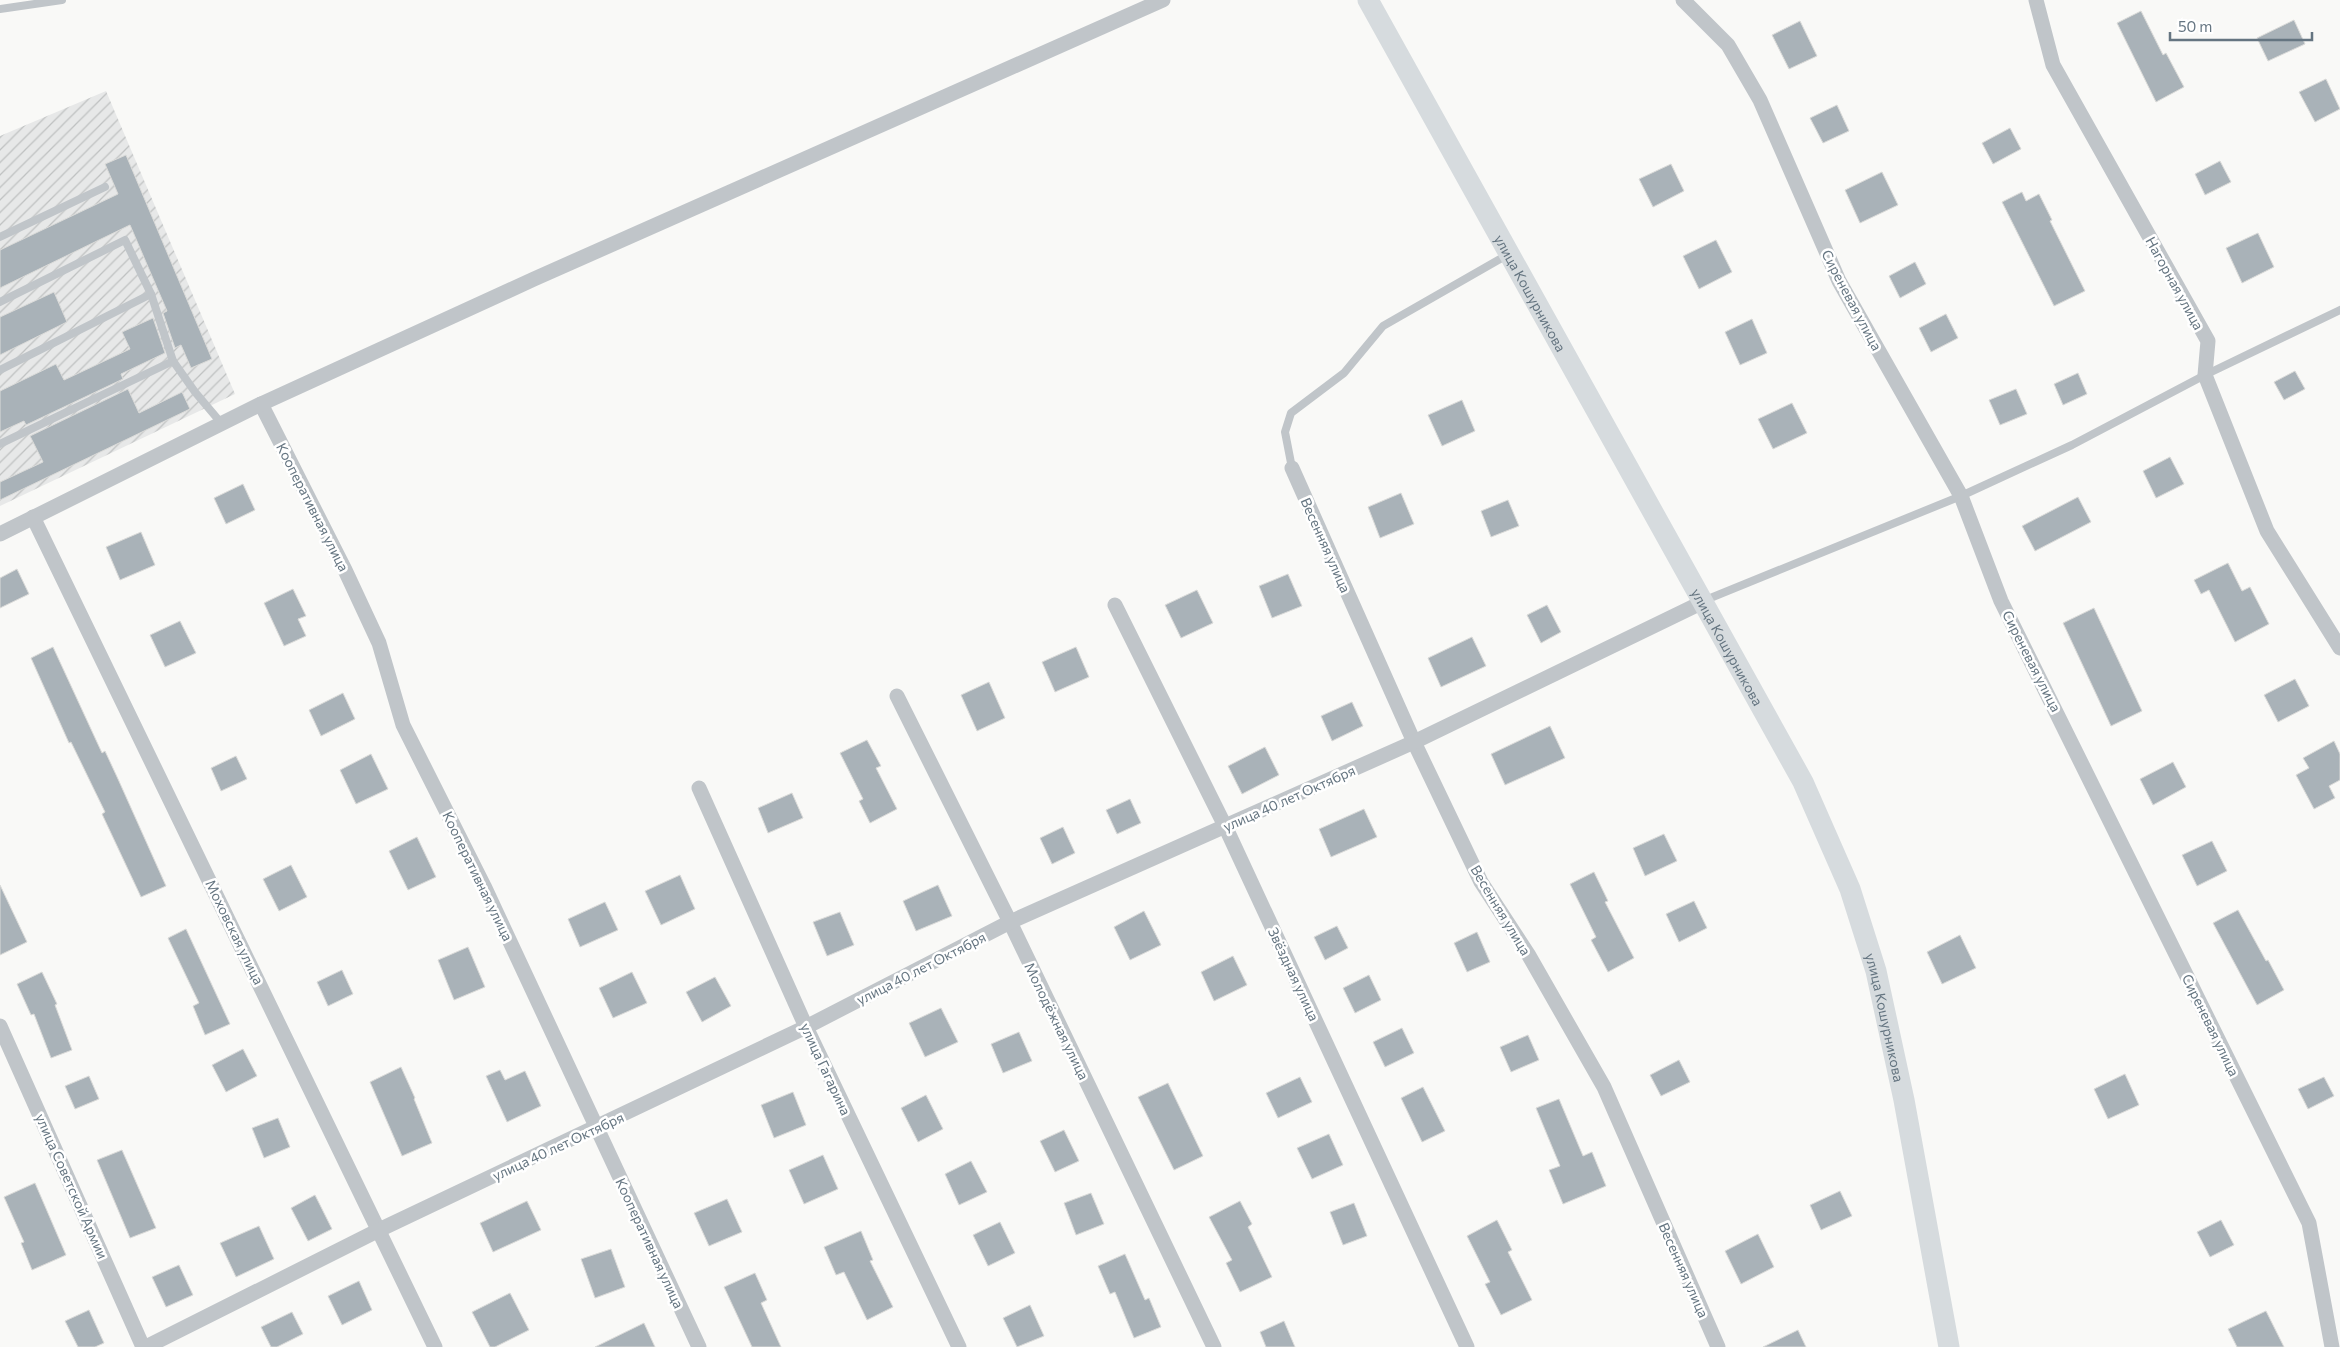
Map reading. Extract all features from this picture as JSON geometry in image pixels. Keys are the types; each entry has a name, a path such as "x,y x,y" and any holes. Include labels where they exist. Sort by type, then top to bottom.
{"main road":[{"name":"улица Кошурникова","path":"1369,0 1508,254 1803,782 1850,889 1878,980 1904,1100 1949,1347"}],"street":[{"path":"0,534 261,404 534,279 1162,0"},
{"name":"Сиреневая улица","path":"1682,0 1728,45 1760,100 1839,281 1961,496 2001,601 2309,1223 2332,1347"},
{"name":"Нагорная улица","path":"2036,0 2053,65 2208,341 2206,375 2268,531 2340,648"},
{"name":"Кооперативная улица","path":"261,404 350,580 379,643 403,725 484,886 699,1347"},
{"name":"Весенняя улица","path":"1292,468 1414,742 1481,882 1528,954 1604,1087 1718,1347"},
{"name":"Моховская улица","path":"33,517 435,1347"},
{"name":"улица 40 лет Октября","path":"145,1347 379,1230 806,1027 1010,922 1414,742 1703,602"},
{"name":"Звёздная улица","path":"1115,605 1225,826 1467,1347"},
{"name":"Молодёжная улица","path":"897,696 1010,922 1214,1347"},
{"name":"улица Гагарина","path":"699,788 806,1027 959,1347"},
{"name":"улица Советской Армии","path":"0,1026 145,1347"}],"lane":[{"path":"0,9 62,0"},
{"path":"0,238 105,187"},
{"path":"0,302 125,240 151,294 173,361 222,424"},
{"path":"1292,468 1285,432 1291,413 1344,373 1383,326 1508,254"},
{"path":"0,370 151,294"},
{"path":"1703,602 1961,496 2072,445 2206,375 2340,310"},
{"path":"0,444 173,361"}],"shaded area":[{"path":"106,91 235,394 0,506 0,136"}],"building":[{"path":"2141,11 2163,55 2166,53 2184,87 2156,102 2117,23"},
{"path":"2294,20 2305,44 2268,61 2257,38"},
{"path":"1800,21 1817,56 1789,69 1772,35"},
{"path":"2326,79 2340,109 2315,122 2299,92"},
{"path":"1837,105 1849,131 1823,143 1810,118"},
{"path":"2010,128 2021,149 1993,164 1982,143"},
{"path":"126,155 212,359 191,368 181,345 175,348 163,313 167,311 130,225 0,288 0,250 118,194 105,164"},
{"path":"2220,161 2231,182 2205,195 2195,174"},
{"path":"1671,164 1684,191 1653,207 1639,179"},
{"path":"1882,172 1898,205 1860,223 1845,190"},
{"path":"2022,192 2026,201 2039,194 2052,220 2050,221 2085,291 2054,306 2002,202"},
{"path":"2258,233 2274,267 2242,283 2226,248"},
{"path":"1716,240 1732,272 1699,289 1683,256"},
{"path":"1915,262 1926,284 1900,298 1889,276"},
{"path":"54,292 67,322 0,355 0,317"},
{"path":"1946,314 1958,338 1931,352 1919,328"},
{"path":"153,318 165,353 121,374 123,379 26,425 24,421 0,432 0,391 56,364 64,380 130,349 122,332"},
{"path":"1752,319 1767,353 1740,365 1725,332"},
{"path":"2295,371 2305,389 2284,400 2274,382"},
{"path":"2078,373 2087,394 2063,405 2054,384"},
{"path":"128,389 139,413 182,392 190,409 0,500 0,482 43,462 30,436"},
{"path":"2016,389 2027,414 2000,425 1989,400"},
{"path":"1462,400 1475,431 1442,446 1428,415"},
{"path":"1792,403 1807,433 1773,449 1758,419"},
{"path":"2170,457 2184,484 2156,498 2143,471"},
{"path":"243,484 255,510 226,524 214,498"},
{"path":"1401,493 1414,524 1380,538 1368,507"},
{"path":"2078,497 2091,522 2035,551 2022,526"},
{"path":"1508,500 1519,526 1491,537 1481,511"},
{"path":"141,532 155,565 120,580 106,547"},
{"path":"2228,563 2242,591 2250,587 2269,624 2235,642 2209,590 2201,594 2194,580"},
{"path":"17,569 29,594 0,608 0,578"},
{"path":"1288,574 1302,606 1272,618 1259,586"},
{"path":"293,589 306,616 298,619 306,636 284,646 264,603"},
{"path":"1197,590 1213,623 1181,638 1165,605"},
{"path":"1547,605 1561,632 1541,643 1527,615"},
{"path":"2094,608 2142,711 2111,726 2063,623"},
{"path":"180,621 196,653 165,667 150,635"},
{"path":"1472,637 1486,666 1441,687 1428,658"},
{"path":"53,647 102,753 105,751 166,886 141,897 102,814 105,812 71,742 69,743 31,658"},
{"path":"1076,647 1089,677 1055,692 1042,662"},
{"path":"2295,679 2309,706 2278,722 2264,695"},
{"path":"989,682 1005,718 977,731 961,695"},
{"path":"343,693 355,719 321,736 309,710"},
{"path":"1352,702 1363,726 1332,741 1321,716"},
{"path":"1550,726 1565,758 1505,785 1491,754"},
{"path":"867,740 881,766 876,768 897,809 870,823 859,801 863,799 840,753"},
{"path":"2334,741 2340,754 2340,780 2329,786 2335,798 2314,809 2296,775 2309,768 2303,758"},
{"path":"1265,747 1279,775 1242,794 1228,766"},
{"path":"371,754 388,789 356,804 340,770"},
{"path":"236,756 247,779 221,791 211,768"},
{"path":"2173,762 2186,787 2153,805 2140,779"},
{"path":"792,793 803,818 768,833 758,808"},
{"path":"1130,799 1141,823 1117,834 1106,810"},
{"path":"1364,809 1377,837 1331,857 1319,829"},
{"path":"1063,827 1075,853 1052,864 1040,838"},
{"path":"1664,834 1677,861 1645,876 1633,848"},
{"path":"417,837 436,877 408,890 389,851"},
{"path":"2212,841 2227,871 2197,886 2182,855"},
{"path":"291,865 307,897 279,911 263,879"},
{"path":"1594,872 1608,901 1605,902 1634,958 1608,972 1591,940 1596,937 1570,884"},
{"path":"680,875 695,909 661,925 645,891"},
{"path":"0,885 27,942 0,955"},
{"path":"938,885 952,916 916,931 903,901"},
{"path":"1694,901 1707,928 1679,942 1666,914"},
{"path":"605,902 618,930 580,947 568,919"},
{"path":"2238,910 2284,990 2257,1005 2213,923"},
{"path":"1144,911 1161,945 1130,960 1114,927"},
{"path":"840,912 854,945 827,956 813,922"},
{"path":"1337,926 1348,948 1325,960 1314,937"},
{"path":"186,929 230,1024 205,1035 193,1006 199,1003 168,938"},
{"path":"1477,932 1490,962 1467,972 1454,943"},
{"path":"1960,935 1976,968 1942,984 1927,952"},
{"path":"468,947 485,987 454,1000 438,960"},
{"path":"1233,956 1247,985 1214,1001 1201,972"},
{"path":"342,970 353,994 328,1006 317,982"},
{"path":"42,972 57,1004 55,1005 72,1050 51,1058 34,1014 31,1015 17,984"},
{"path":"632,972 647,1003 613,1018 599,988"},
{"path":"1369,975 1381,1000 1355,1013 1343,988"},
{"path":"715,977 731,1006 702,1022 686,992"},
{"path":"941,1008 958,1042 925,1057 909,1023"},
{"path":"1402,1028 1414,1053 1385,1067 1373,1042"},
{"path":"1019,1032 1032,1061 1003,1073 991,1044"},
{"path":"1528,1035 1539,1060 1511,1072 1500,1047"},
{"path":"243,1049 257,1076 226,1092 212,1065"},
{"path":"1679,1060 1690,1082 1661,1096 1650,1075"},
{"path":"401,1067 432,1143 402,1156 370,1082"},
{"path":"500,1070 505,1080 525,1071 541,1106 507,1122 486,1076"},
{"path":"2125,1074 2139,1105 2108,1119 2094,1089"},
{"path":"89,1076 99,1099 75,1109 65,1086"},
{"path":"1300,1077 1312,1102 1278,1118 1266,1093"},
{"path":"2324,1077 2334,1096 2308,1109 2298,1089"},
{"path":"1168,1083 1203,1156 1174,1170 1138,1097"},
{"path":"1423,1087 1445,1131 1422,1142 1401,1098"},
{"path":"793,1092 806,1125 774,1138 761,1105"},
{"path":"926,1095 943,1129 918,1142 901,1108"},
{"path":"1559,1099 1583,1156 1592,1152 1606,1186 1563,1204 1549,1170 1560,1166 1536,1108"},
{"path":"278,1118 290,1147 264,1158 252,1128"},
{"path":"1064,1130 1079,1161 1055,1172 1040,1141"},
{"path":"1329,1134 1343,1165 1312,1179 1297,1148"},
{"path":"122,1150 156,1228 130,1238 97,1160"},
{"path":"823,1155 838,1189 804,1204 789,1170"},
{"path":"971,1161 987,1192 959,1205 945,1174"},
{"path":"35,1183 66,1255 32,1270 21,1243 24,1242 4,1197"},
{"path":"1840,1191 1852,1216 1821,1230 1810,1205"},
{"path":"1091,1193 1104,1224 1076,1235 1064,1203"},
{"path":"315,1195 332,1229 308,1241 291,1208"},
{"path":"727,1199 742,1232 709,1246 694,1213"},
{"path":"527,1201 541,1230 493,1252 480,1223"},
{"path":"1240,1201 1252,1224 1248,1227 1272,1277 1240,1292 1226,1263 1232,1260 1209,1217"},
{"path":"1354,1203 1367,1236 1343,1245 1330,1212"},
{"path":"1497,1220 1512,1250 1508,1252 1532,1300 1501,1315 1485,1284 1490,1282 1467,1236"},
{"path":"2221,1220 2234,1245 2210,1257 2197,1232"},
{"path":"1000,1222 1015,1253 988,1266 973,1235"},
{"path":"259,1226 274,1259 236,1277 220,1243"},
{"path":"861,1231 873,1260 870,1261 893,1307 867,1320 844,1272 836,1275 824,1247"},
{"path":"1758,1234 1774,1267 1741,1284 1725,1251"},
{"path":"611,1249 625,1287 595,1298 581,1259"},
{"path":"1125,1254 1145,1300 1149,1298 1161,1327 1134,1338 1115,1292 1110,1294 1098,1266"},
{"path":"179,1265 193,1295 166,1307 152,1277"},
{"path":"755,1273 767,1300 761,1303 781,1347 752,1347 724,1287"},
{"path":"359,1281 372,1310 342,1325 328,1296"},
{"path":"510,1293 529,1330 495,1347 490,1347 472,1312"},
{"path":"1030,1305 1044,1336 1017,1347 1003,1318"},
{"path":"89,1310 104,1343 95,1347 78,1347 65,1321"},
{"path":"2266,1311 2284,1347 2237,1347 2228,1329"},
{"path":"292,1312 303,1334 277,1347 271,1347 261,1327"},
{"path":"1284,1321 1295,1347 1266,1347 1260,1332"},
{"path":"644,1323 655,1347 595,1347"},
{"path":"1798,1330 1806,1347 1763,1347"}]}
